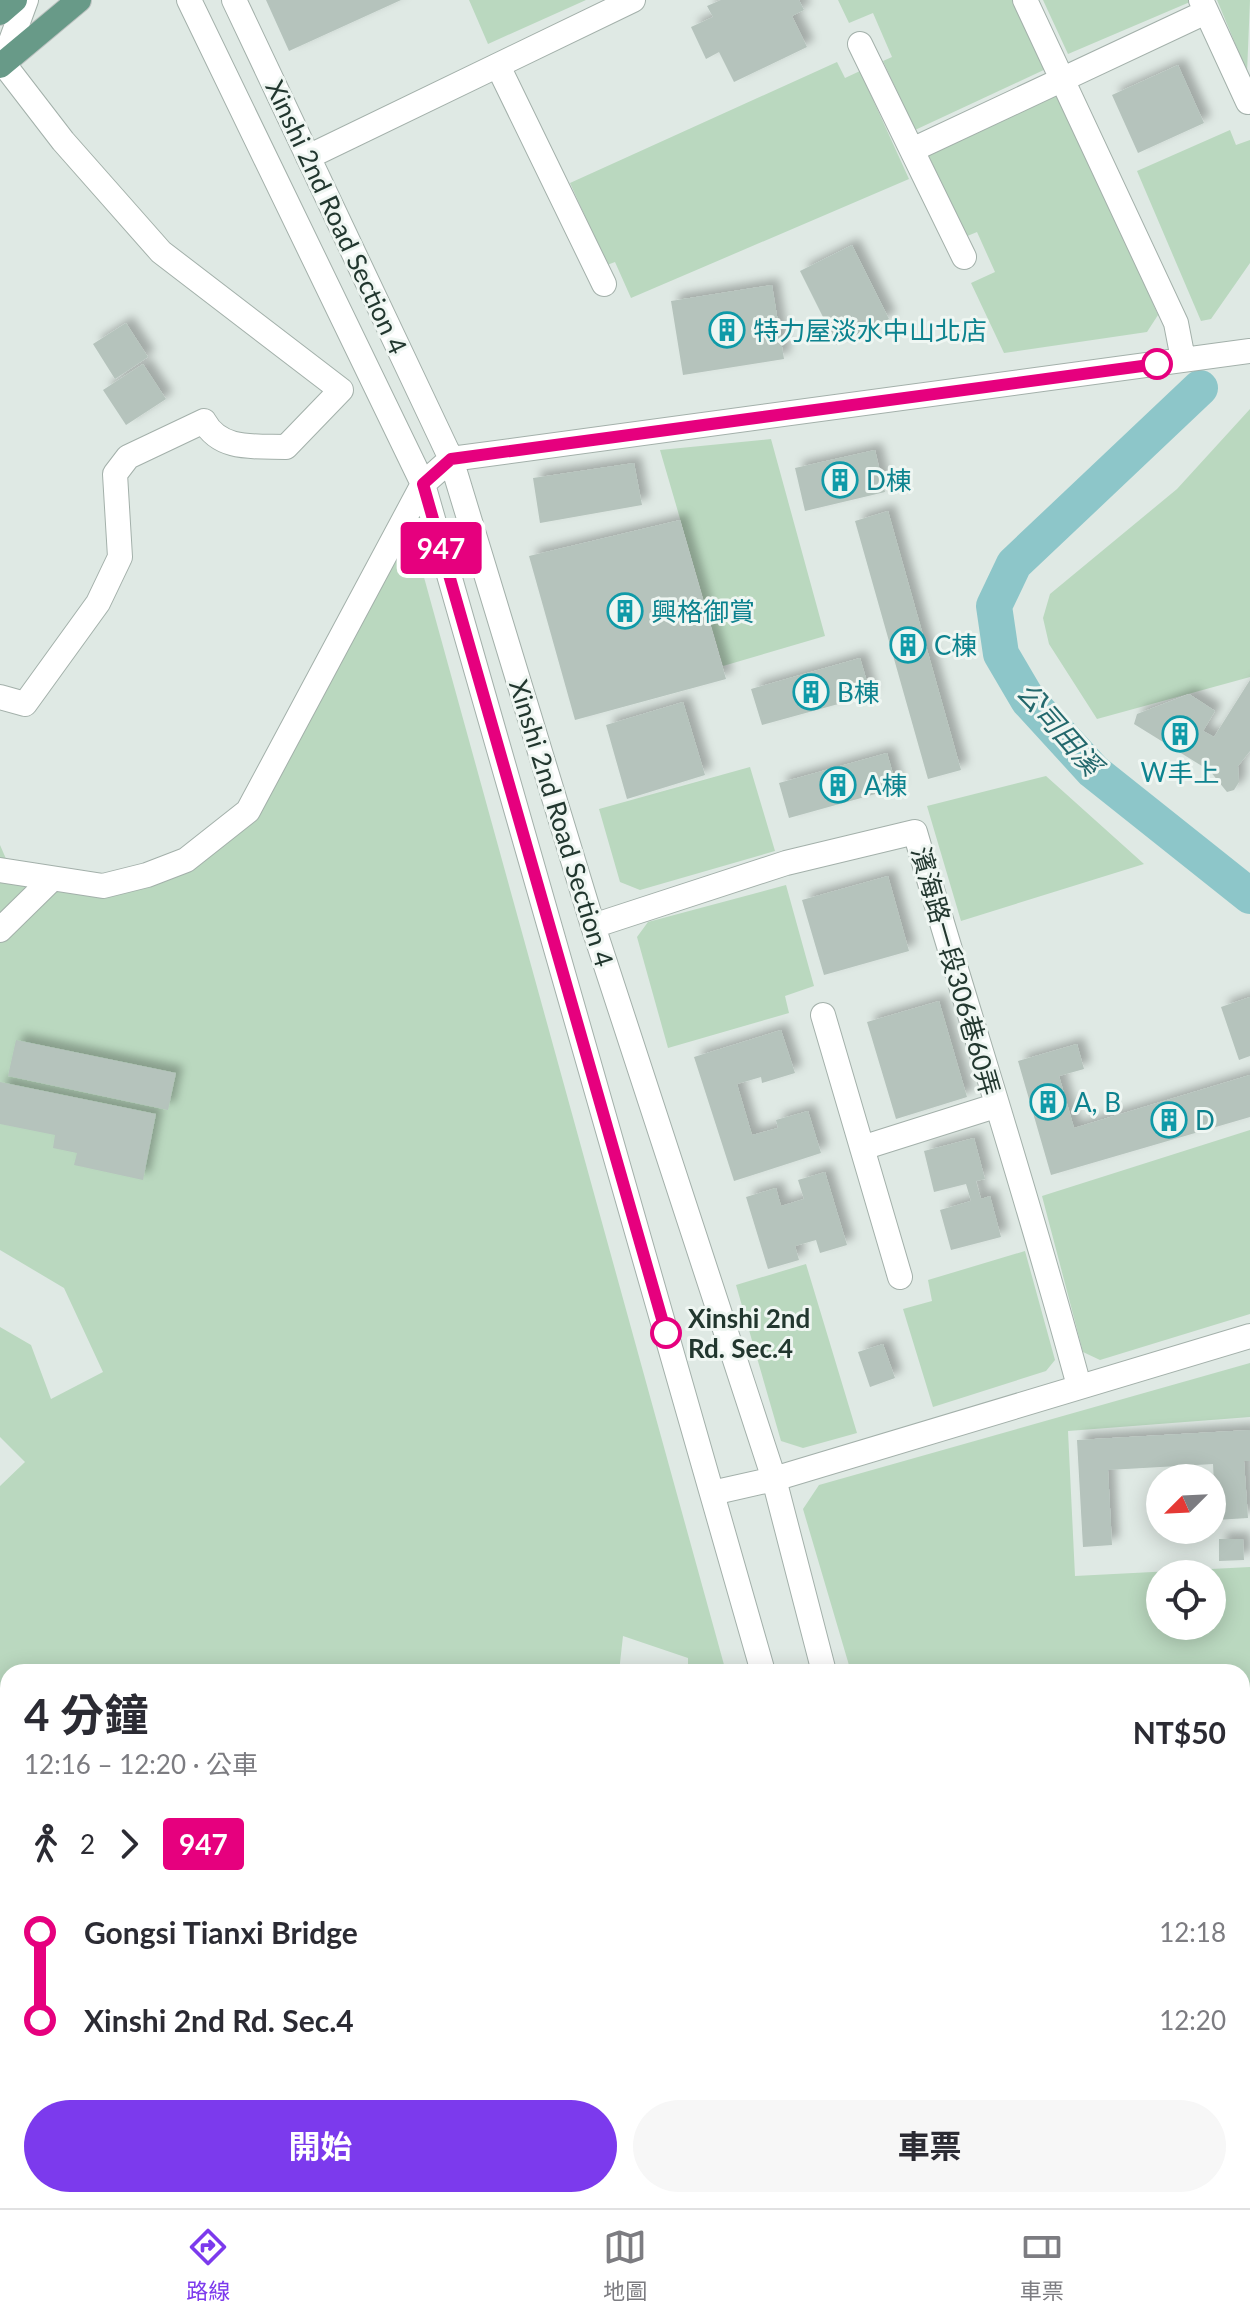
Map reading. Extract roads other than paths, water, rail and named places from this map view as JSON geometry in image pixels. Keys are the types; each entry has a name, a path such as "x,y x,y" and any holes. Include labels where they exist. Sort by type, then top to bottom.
{"main road":[{"path":"0,13 15,0"},
{"path":"1,64 79,0"}],"street":[{"path":"26,0 1,64 63,141 161,252 341,390"},
{"name":"Xinshi 2nd Road Section 4","path":"189,0 423,484 761,1664"},
{"name":"Xinshi 2nd Road Section 4","path":"234,0 451,459 593,926 774,1479 822,1664"},
{"path":"308,157 633,0"},
{"path":"1025,0 1176,323 1183,359"},
{"path":"912,150 1204,6 1248,102"},
{"path":"860,44 964,257"},
{"path":"498,66 604,284"},
{"path":"0,870 103,886 147,875 186,860 248,811 423,484 451,459 1250,351"},
{"path":"0,697 25,704 98,603 120,557 115,474 128,457 204,421 212,435 231,445 286,447 341,390 369,373"},
{"name":"濱海路一段306巷60弄","path":"593,926 786,863 915,832 995,1106 1042,1250 1079,1386"},
{"path":"0,930 51,880"},
{"path":"823,1015 900,1277"},
{"path":"862,1148 995,1106"},
{"path":"712,1493 774,1479 1250,1336"}],"waterway":[{"name":"公司田溪","path":"1200,388 1014,564 994,606 1001,654 1028,700 1093,771 1250,896"}],"place":[{"name":"特力屋淡水中山北店","path":"727,330"},
{"name":"D棟","path":"840,480"},
{"name":"興格御賞","path":"625,611"},
{"name":"C棟","path":"908,645"},
{"name":"B棟","path":"811,692"},
{"name":"W丰上","path":"1180,734"},
{"name":"A棟","path":"838,785"},
{"name":"A, B","path":"1048,1102"},
{"name":"D","path":"1169,1120"},
{"name":"Xinshi 2nd Rd. Sec.4","path":"666,1333"}]}
